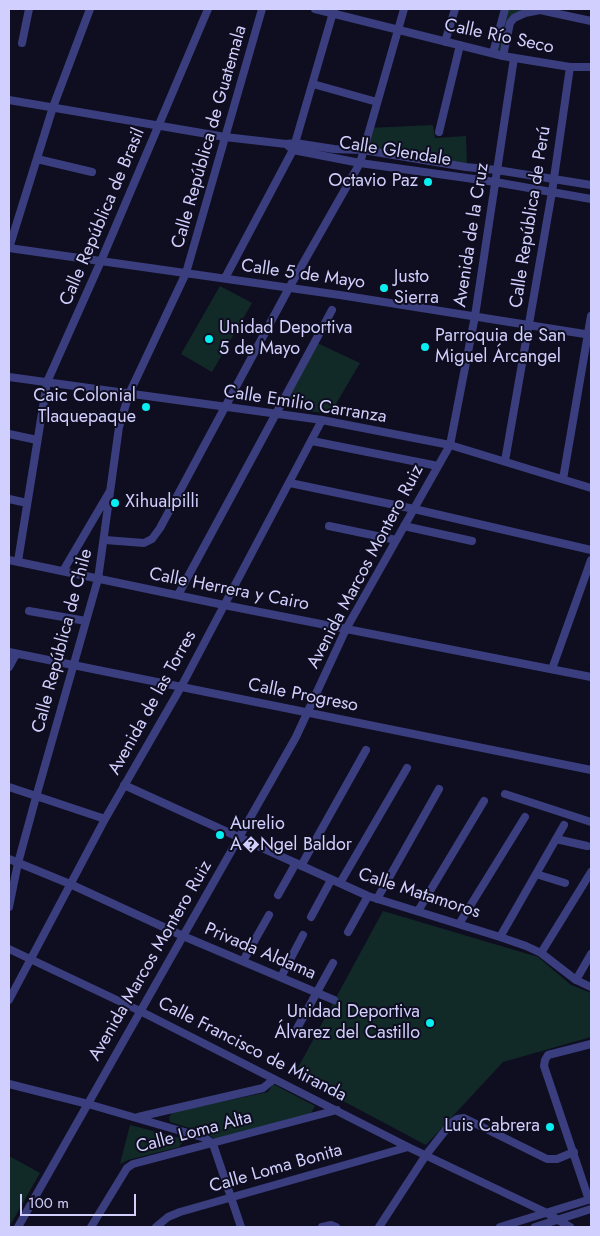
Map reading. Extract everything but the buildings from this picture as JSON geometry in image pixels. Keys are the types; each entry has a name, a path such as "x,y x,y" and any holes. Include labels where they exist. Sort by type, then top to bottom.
{"street":[{"path":"22,43 29,9"},
{"path":"9,248 53,108 90,9"},
{"name":"Calle República de Brasil","path":"18,561 47,382 101,261 208,9"},
{"name":"Calle República de Guatemala","path":"186,273 262,9"},
{"name":"Calle Río Seco","path":"315,9 333,11 398,30 504,56 570,67 591,67"},
{"path":"104,540 144,543 152,539 160,528 360,163 404,9"},
{"path":"445,42 456,9"},
{"path":"504,56 505,9"},
{"path":"493,53 506,22 525,13 540,9 591,21"},
{"path":"225,278 294,146 333,11"},
{"path":"439,132 460,45"},
{"name":"Avenida de la Cruz","path":"450,445 475,316 514,58"},
{"name":"Calle República de Perú","path":"505,461 552,192 570,67"},
{"path":"313,84 376,102"},
{"name":"Calle Glendale","path":"9,100 226,137 286,144 360,163 591,198"},
{"name":"Calle Glendale","path":"294,146 363,150 591,185"},
{"path":"37,159 92,172"},
{"name":"Calle 5 de Mayo","path":"9,248 225,278 590,334"},
{"name":"Calle República de Chile","path":"9,907 18,863 98,579 119,427 129,394 186,273"},
{"path":"178,595 332,310"},
{"path":"563,479 590,334 591,316"},
{"name":"Calle Emilio Carranza","path":"9,377 322,420 450,445 591,488"},
{"name":"Avenida de las Torres","path":"9,1000 105,819 181,687 322,420"},
{"path":"9,434 37,440"},
{"path":"312,441 438,466"},
{"name":"Avenida Marcos Montero Ruiz","path":"18,1227 296,737 346,628 450,445"},
{"path":"290,483 414,509 591,550"},
{"path":"63,571 111,488"},
{"path":"9,499 27,502"},
{"path":"329,526 396,540"},
{"path":"404,526 472,541"},
{"name":"Calle Herrera y Cairo","path":"9,560 224,605 591,677"},
{"path":"552,669 591,560"},
{"path":"29,611 86,621"},
{"path":"9,668 12,653"},
{"name":"Calle Progreso","path":"12,653 591,770"},
{"path":"278,895 299,865 366,750"},
{"path":"340,883 407,768"},
{"name":"Calle Matamoros","path":"124,785 368,896 500,937 541,953 576,980 591,987"},
{"path":"9,787 105,819"},
{"path":"377,899 439,789"},
{"path":"505,794 591,822"},
{"path":"418,911 484,801"},
{"path":"459,924 525,817"},
{"path":"500,937 564,825"},
{"path":"556,839 587,846"},
{"name":"Privada Aldama","path":"9,859 334,1000"},
{"path":"541,953 591,872"},
{"path":"536,874 565,882"},
{"path":"311,917 331,880"},
{"path":"348,932 368,896"},
{"path":"243,961 269,915"},
{"path":"281,977 304,935"},
{"name":"Calle Francisco de Miranda","path":"9,950 140,1011 408,1147 545,1212 570,1227"},
{"path":"576,980 591,954"},
{"path":"295,1032 333,963"},
{"path":"500,1227 590,1200 544,1066 548,1055 591,1046"},
{"path":"136,1118 263,1088 274,1079"},
{"path":"9,1084 88,1104 205,1138 213,1144 241,1227"},
{"name":"Calle Loma Alta","path":"91,1227 130,1165 337,1110"},
{"path":"379,1227 426,1155 451,1123 457,1119 464,1118 547,1159 556,1159 574,1152"},
{"name":"Calle Loma Bonita","path":"156,1227 164,1219 174,1214 408,1147"},
{"path":"535,1227 591,1209"},
{"path":"322,1227 331,1225 336,1227"}],"green space":[{"path":"506,9 541,9 514,18 501,55 494,53"},
{"path":"433,125 435,138 466,136 467,165 364,149 370,128"},
{"path":"220,286 252,303 212,372 181,354"},
{"path":"315,342 360,363 330,414 281,407"},
{"name":"Unidad Deportiva Álvarez del Castillo","path":"383,911 538,957 571,985 591,993 591,1037 503,1062 426,1145 294,1075"},
{"path":"273,1084 315,1106 310,1115 215,1139 206,1133 170,1122 169,1117 173,1112 268,1092"},
{"path":"130,1125 180,1138 182,1143 179,1147 128,1160 120,1164"},
{"path":"9,1156 40,1173 9,1227"}],"place":[{"name":"Octavio Paz","path":"428,182"},
{"name":"Justo Sierra","path":"384,288"},
{"name":"Unidad Deportiva 5 de Mayo","path":"209,339"},
{"name":"Parroquia de San Miguel Árcangel","path":"425,347"},
{"name":"Caic Colonial Tlaquepaque","path":"146,407"},
{"name":"Xihualpilli","path":"115,503"},
{"name":"Aurelio A�Ngel Baldor","path":"220,835"},
{"name":"Unidad Deportiva Álvarez del Castillo","path":"430,1023"},
{"name":"Luis Cabrera","path":"550,1127"}]}
